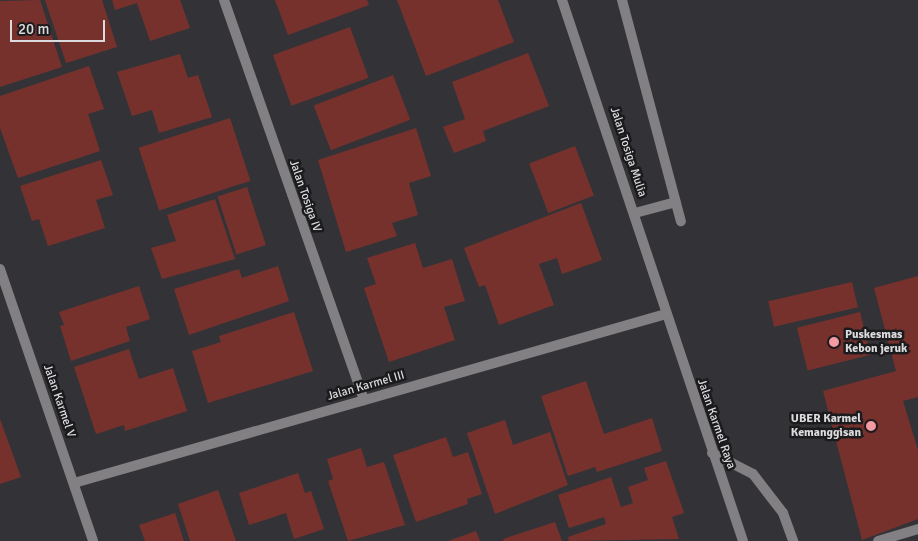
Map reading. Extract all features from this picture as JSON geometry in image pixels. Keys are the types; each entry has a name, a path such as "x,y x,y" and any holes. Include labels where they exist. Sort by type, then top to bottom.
{"street":[{"name":"Jalan Tosiga IV","path":"224,0 364,400"},
{"name":"Jalan Tosiga Mulia","path":"563,0 666,314"},
{"path":"622,0 680,221"},
{"path":"634,213 676,202"},
{"name":"Jalan Karmel V","path":"0,268 93,541"},
{"name":"Jalan Karmel III","path":"74,483 666,314"},
{"name":"Jalan Karmel Raya","path":"666,314 743,541"},
{"path":"712,453 753,474 783,513 793,541"},
{"path":"878,541 918,530"}],"building":[{"path":"40,0 62,67 0,87 0,1"},
{"path":"45,0 102,0 117,47 66,63"},
{"path":"112,0 180,0 190,28 150,41 137,3 115,10"},
{"path":"275,0 367,0 369,5 288,35"},
{"path":"397,0 498,0 514,42 426,76"},
{"path":"350,27 368,78 291,106 273,55"},
{"path":"528,53 549,106 483,131 486,141 454,153 443,127 465,119 452,82"},
{"path":"180,54 188,78 198,75 212,117 159,133 152,110 132,116 117,72"},
{"path":"89,66 104,109 88,114 100,151 18,178 0,128 0,96"},
{"path":"393,75 410,120 331,150 314,105"},
{"path":"230,118 250,181 159,210 139,148"},
{"path":"416,128 431,176 409,183 418,215 392,223 397,236 346,252 318,160"},
{"path":"575,146 594,195 548,213 529,164"},
{"path":"101,160 113,195 96,200 105,228 48,246 39,219 32,221 20,186"},
{"path":"247,187 266,245 236,255 218,197"},
{"path":"215,199 235,259 162,279 151,248 176,241 167,215"},
{"path":"581,203 602,260 562,274 557,258 539,264 554,305 499,325 485,285 479,287 464,248"},
{"path":"415,243 423,268 452,259 465,301 444,307 455,340 389,362 364,288 376,284 367,258"},
{"path":"278,266 289,301 189,335 174,289 239,269 242,278"},
{"name":"UBER Karmel Kemanggisan","path":"918,276 918,397 903,401 918,450 918,519 862,540 823,391 896,371 874,288"},
{"path":"852,282 858,307 774,327 768,301"},
{"path":"139,286 150,319 126,327 130,341 71,361 60,326 64,325 59,312"},
{"path":"294,312 313,371 208,403 192,351 221,342 219,336"},
{"name":"Puskesmas Kebon jeruk","path":"860,312 871,355 808,370 797,328"},
{"path":"129,349 139,379 173,368 187,411 125,431 124,425 96,434 74,367"},
{"path":"586,381 604,434 652,418 662,451 597,472 595,467 568,476 541,396"},
{"path":"0,419 21,477 0,484"},
{"path":"505,420 513,445 550,432 568,485 495,514 467,433"},
{"path":"446,437 453,457 468,452 482,494 467,499 468,504 416,522 393,455"},
{"path":"361,448 367,467 384,462 405,525 348,541 328,481 333,479 327,459"},
{"path":"666,461 684,513 672,517 679,539 569,541 568,537 606,524 604,517 569,528 558,495 611,477 621,507 633,503 628,487 648,480 644,468"},
{"path":"298,473 305,493 311,491 324,529 294,539 286,513 249,525 239,493"},
{"path":"218,490 236,541 190,541 178,504"},
{"path":"175,513 184,541 145,541 139,525"},
{"path":"555,522 562,541 504,541 503,539"},
{"path":"476,531 480,541 448,541"}],"place":[{"name":"Puskesmas Kebon jeruk","path":"834,342"},
{"name":"UBER Karmel Kemanggisan","path":"871,426"}]}
